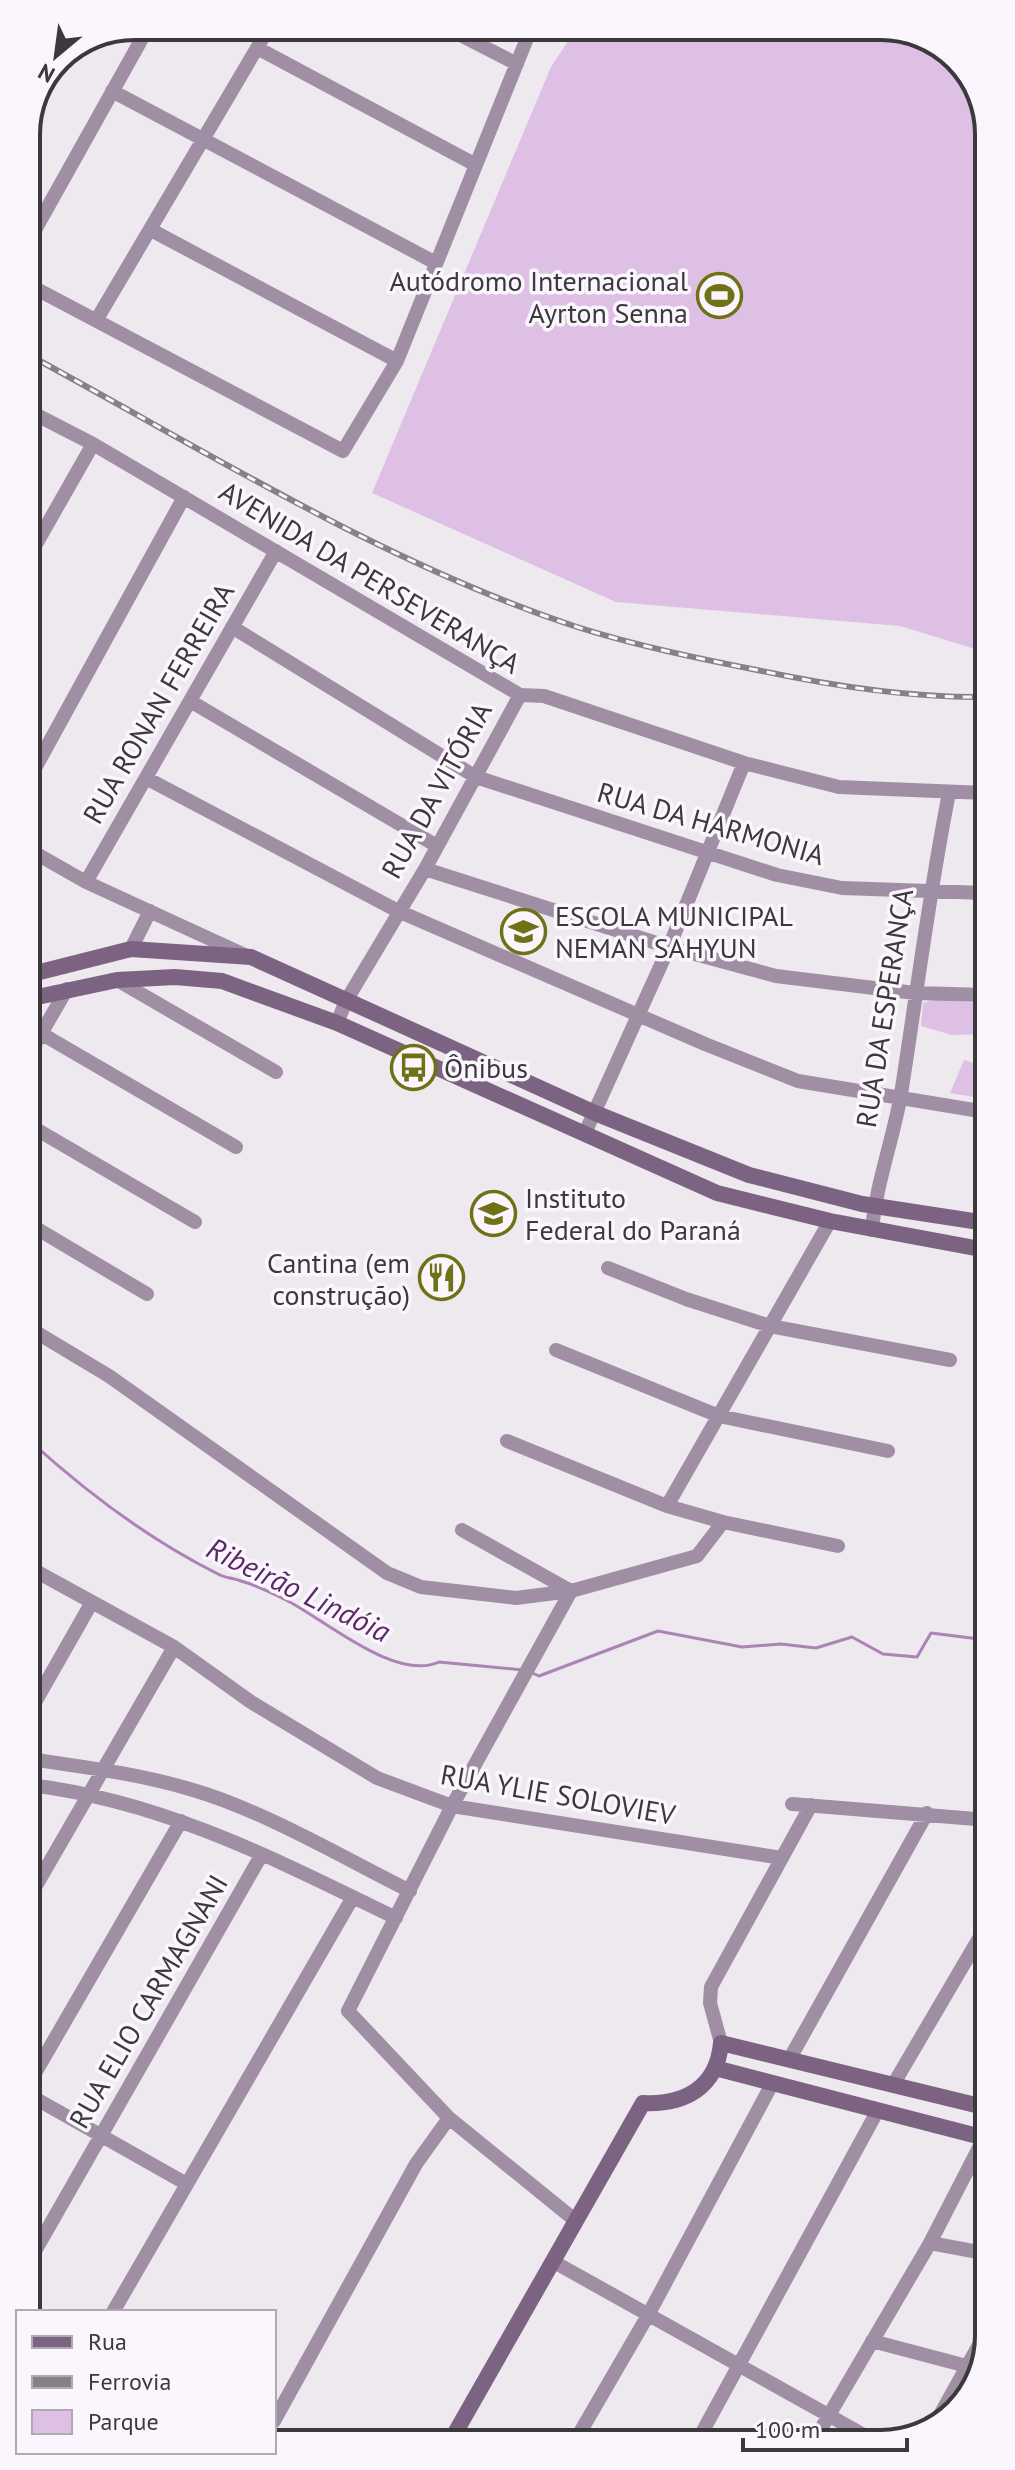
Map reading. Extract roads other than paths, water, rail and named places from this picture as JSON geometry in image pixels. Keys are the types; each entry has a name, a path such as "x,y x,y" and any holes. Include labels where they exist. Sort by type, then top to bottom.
{"street":[{"path":"40,221 141,40"},
{"path":"97,319 262,40"},
{"path":"470,40 517,64"},
{"path":"40,290 343,451 397,361 526,40"},
{"path":"257,48 476,165"},
{"path":"112,91 436,263"},
{"path":"151,230 397,361"},
{"name":"AVENIDA DA PERSEVERANÇA","path":"40,417 93,444 520,695 544,696 744,763 839,787 975,793"},
{"path":"40,537 93,444"},
{"path":"40,759 184,497"},
{"name":"RUA RONAN FERREIRA","path":"86,882 276,551"},
{"name":"RUA DA HARMONIA","path":"232,627 476,777 777,875 842,888 975,893"},
{"name":"RUA DA VITÓRIA","path":"337,1023 346,1001 425,869 520,695"},
{"path":"190,701 437,846"},
{"path":"585,1133 669,947 744,763"},
{"path":"146,778 398,911"},
{"name":"RUA DA ESPERANÇA","path":"872,1230 874,1206 900,1097 929,892 949,793"},
{"path":"40,859 595,1113 749,1175 874,1206 975,1221"},
{"path":"425,869 669,947 776,976 915,993 975,995"},
{"path":"131,949 150,911"},
{"name":"RUA DA VITÓRIA","path":"398,911 798,1081 975,1110"},
{"path":"40,972 131,949 251,957"},
{"path":"40,996 117,980 175,977 222,981 337,1023 717,1193 872,1230 975,1248"},
{"path":"117,980 276,1072"},
{"path":"40,1037 67,989"},
{"path":"42,1034 236,1147"},
{"path":"40,1131 195,1222"},
{"path":"667,1506 830,1221"},
{"path":"40,1231 147,1294"},
{"path":"608,1268 686,1299 770,1326 950,1360"},
{"path":"40,1335 109,1376 387,1573 421,1587 516,1598 571,1591 697,1556 723,1522"},
{"path":"556,1350 719,1416 888,1451"},
{"path":"507,1441 667,1506 723,1522 838,1546"},
{"path":"462,1530 571,1591"},
{"name":"RUA YLIE SOLOVIEV","path":"40,1573 174,1647 251,1702 377,1778 409,1793 452,1806 782,1858"},
{"path":"571,1591 452,1806 348,2011 449,2118 576,2221"},
{"path":"40,1693 92,1602"},
{"path":"40,1878 174,1647"},
{"path":"40,1760 102,1769 195,1790 279,1826 410,1891"},
{"path":"40,1786 89,1792 181,1821 262,1854 396,1918"},
{"path":"792,1804 975,1819"},
{"path":"457,2430 554,2262 637,2098 669,2103 689,2096 701,2089 715,2068 721,2043 710,2003 711,1987 811,1805"},
{"path":"789,2060 927,1813"},
{"path":"40,2064 181,1821"},
{"name":"RUA ELIO CARMAGNANI","path":"40,2242 262,1854"},
{"path":"114,2310 353,1897"},
{"path":"893,2085 975,1945"},
{"path":"721,2043 975,2105"},
{"path":"751,2078 758,2053"},
{"path":"715,2068 975,2136"},
{"path":"581,2430 647,2317 772,2084"},
{"path":"40,2101 185,2183"},
{"path":"704,2430 878,2110"},
{"path":"276,2417 416,2164 449,2118"},
{"path":"820,2430 930,2243 975,2159"},
{"path":"930,2243 975,2251"},
{"path":"554,2262 647,2317 855,2430"},
{"path":"872,2341 970,2367"}],"waterway":[{"name":"Ribeirão Lindóia","path":"40,1450 96,1496 167,1546 221,1575 286,1600 381,1656 421,1666 439,1662 523,1670"},
{"name":"Ribeirão Lindóia","path":"530,1672 539,1676 658,1631 742,1647 781,1644 816,1648 852,1637 883,1654 917,1657 931,1633 975,1638"}],"railway":[{"path":"40,361 363,537 502,600 574,626 665,651 813,681 899,693 975,697"}],"place":[{"name":"Autódromo Internacional Ayrton Senna","path":"719,296"},
{"name":"ESCOLA MUNICIPAL NEMAN SAHYUN","path":"524,931"},
{"name":"Ônibus","path":"413,1067"},
{"name":"Instituto Federal do Paraná","path":"494,1213"},
{"name":"Cantina (em construção)","path":"441,1278"}]}
